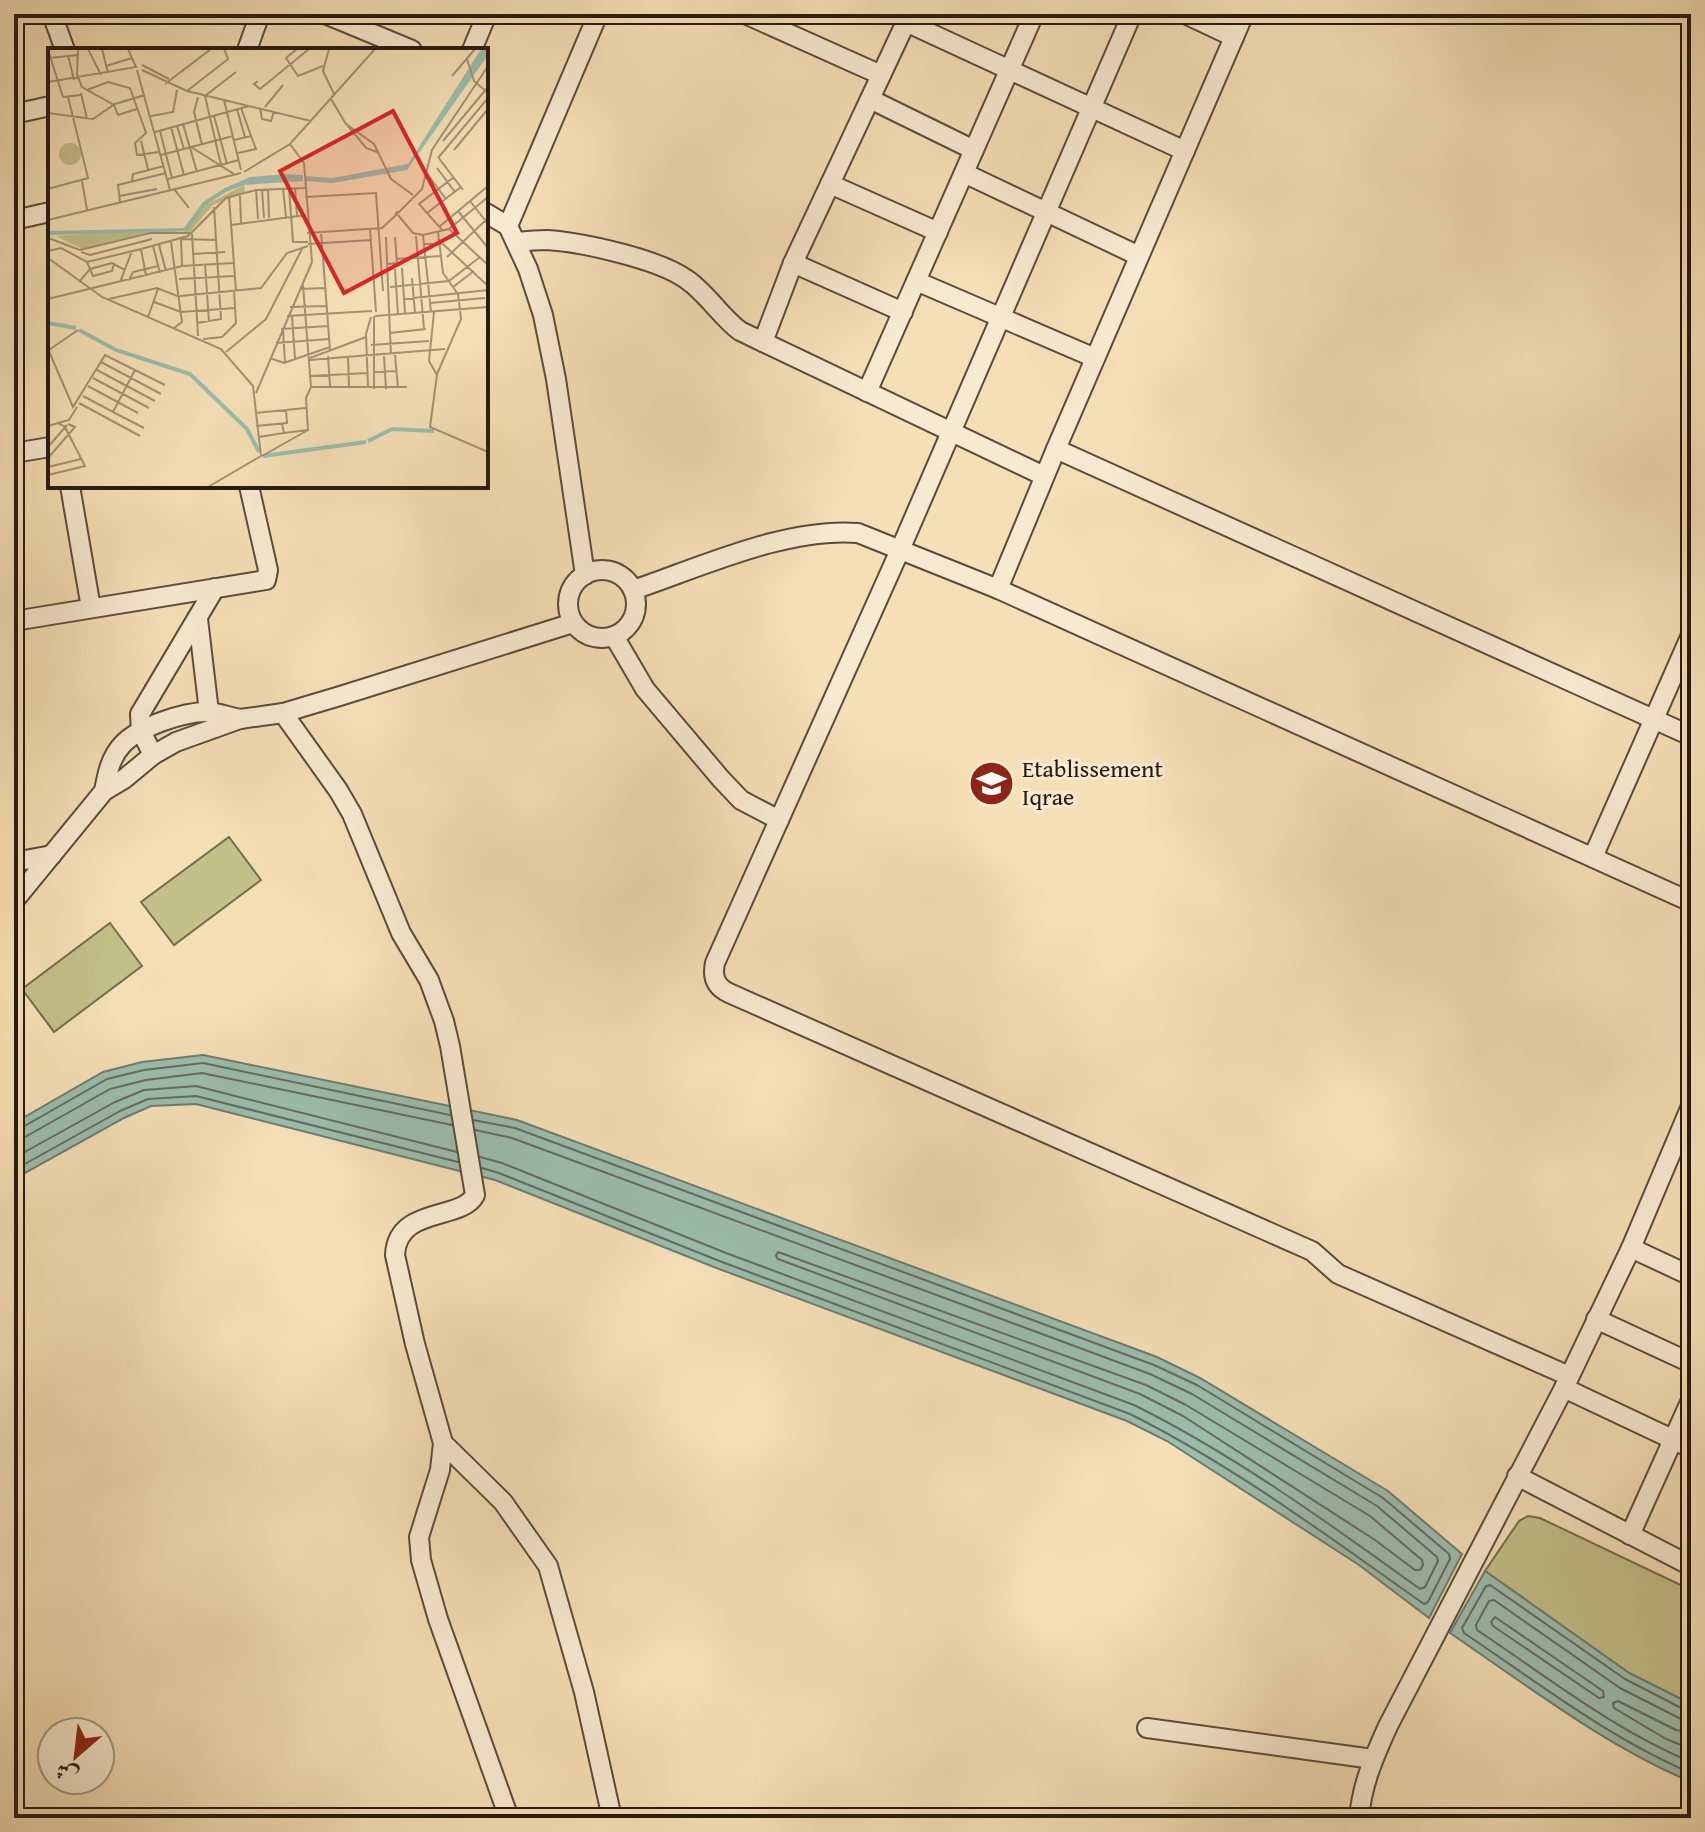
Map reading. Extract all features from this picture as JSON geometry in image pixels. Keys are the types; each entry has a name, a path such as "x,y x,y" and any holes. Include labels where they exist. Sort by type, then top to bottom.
{"street":[{"path":"52,14 64,48"},
{"path":"248,48 260,14"},
{"path":"325,14 407,48"},
{"path":"473,48 487,14"},
{"path":"585,575 556,379 543,315 512,234 598,14"},
{"path":"745,14 881,75"},
{"path":"867,392 1034,14"},
{"path":"1132,14 900,550 715,963 715,980 723,990 1312,1251 1338,1274 1567,1382 1691,1448"},
{"path":"1185,14 1234,37"},
{"path":"998,589 1244,14"},
{"path":"763,342 793,263 881,75 901,18 1185,151"},
{"path":"870,99 974,150"},
{"path":"14,114 48,106"},
{"path":"964,173 1139,256"},
{"path":"830,184 938,232"},
{"path":"14,220 48,212"},
{"path":"488,215 512,234 573,243 668,269 686,279 726,320 763,342 1044,476"},
{"path":"793,263 903,312"},
{"path":"916,281 1095,358"},
{"path":"14,453 48,447"},
{"path":"1056,449 1691,736"},
{"path":"70,488 91,608"},
{"path":"14,621 266,580 268,575 249,488"},
{"path":"633,590 809,534 835,531 858,533 998,589 1691,902"},
{"path":"595,571 617,574 633,590 636,602 634,615 628,626 614,636 593,638 573,623 568,613 570,591 585,575 595,571"},
{"path":"153,755 141,731 140,714 215,588"},
{"path":"198,619 209,712"},
{"path":"14,901 104,791 176,742 240,719 283,713 573,623"},
{"path":"1593,857 1691,635"},
{"path":"614,636 645,689 721,779 741,800 779,820"},
{"path":"104,791 107,770 113,757 122,745 141,731 175,718 209,712 240,719"},
{"path":"283,713 352,814 401,933 429,980 450,1046 475,1195 468,1203 440,1212 407,1229 396,1243 395,1255 415,1344 443,1443 440,1470 419,1537 421,1560 438,1619 509,1818"},
{"path":"14,862 52,855"},
{"path":"1359,1818 1361,1799 1373,1759 1567,1382 1631,1248 1691,1106"},
{"path":"1672,1148 1691,1156"},
{"path":"1631,1248 1691,1276"},
{"path":"1596,1319 1691,1363"},
{"path":"1630,1535 1691,1400"},
{"path":"443,1443 503,1502 548,1566 584,1692 612,1818"},
{"path":"1517,1476 1691,1566"},
{"path":"1147,1728 1373,1759"}],"shaded area":[{"path":"229,837 261,880 174,945 141,902"},
{"path":"110,923 142,966 54,1032 22,989"},
{"path":"1528,1516 1540,1518 1691,1590 1691,1704 1629,1673 1485,1571 1519,1521"}],"water":[{"path":"203,1055 517,1120 1157,1357 1200,1378 1388,1491 1462,1554 1429,1618 1359,1565 1167,1441 1127,1421 719,1269 495,1180 196,1104 151,1106 14,1179 14,1123 103,1072 142,1062"},
{"path":"1485,1571 1629,1673 1691,1704 1691,1782 1597,1733 1450,1633"}],"place":[{"name":"Etablissement Iqrae","path":"991,783"}]}
